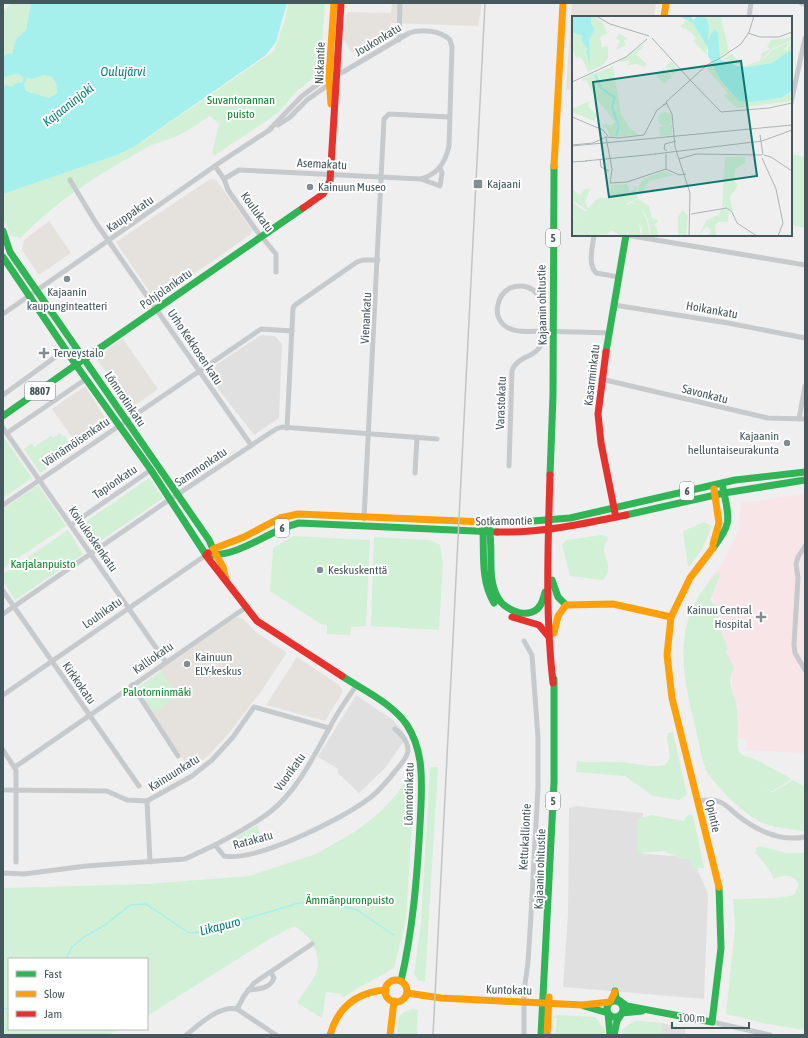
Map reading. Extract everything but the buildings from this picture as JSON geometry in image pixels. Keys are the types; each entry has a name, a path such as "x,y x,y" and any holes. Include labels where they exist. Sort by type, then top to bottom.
{"main road":[{"name":"Niskantie","path":"330,174 333,124 332,76 334,3"},
{"name":"Niskantie","path":"333,124 329,85 332,76 341,3"},
{"name":"Kajaanin ohitustie","path":"547,1035 545,1018 545,987 555,748 548,536 554,373 554,171 563,3"},
{"path":"664,16 666,3"},
{"name":"Pohjolankatu","path":"3,416 323,194 330,183 330,174"},
{"name":"Lönnrotinkatu","path":"3,231 5,245 209,540 223,567 226,580"},
{"name":"Kasarminkatu","path":"616,518 599,429 601,379 626,236"},
{"name":"Lönnrotinkatu","path":"3,257 65,350 151,470 216,570 226,580 245,608 265,627 399,715 414,737 422,764 414,915 401,981"},
{"name":"Sotkamontie","path":"213,549 244,537 288,516 298,514 486,523 524,523 570,518 722,483 776,474 805,472"},
{"name":"Sotkamontie","path":"217,557 256,543 292,524 364,526 487,533 525,533 575,526 724,493 805,480"},
{"path":"711,549 723,538 727,529 728,514 722,483"},
{"path":"711,549 718,531 720,518 714,485"},
{"path":"486,523 493,586 495,595 501,604 517,613 526,614 534,612 541,605 549,582"},
{"path":"487,533 485,578 487,592 491,600 506,614 539,625 551,635 558,616 569,604"},
{"name":"Louhikatu","path":"206,555 213,549"},
{"name":"Opintie","path":"711,549 690,578 671,617 667,655 669,679 717,875 722,903 721,956 712,1022"},
{"path":"206,555 217,557"},
{"path":"549,582 556,593 569,604 613,604 671,617"},
{"path":"391,981 401,981 406,986 407,993 401,1000 394,1001 389,998 386,990 391,981"},
{"path":"330,1035 337,1014 352,1000 369,991 386,990"},
{"name":"Kuntokatu","path":"407,993 421,996 582,1005 610,1002 615,992 616,998 621,1002"},
{"path":"390,1035 391,1016 394,1001"},
{"path":"610,1002 607,1006 610,1035"},
{"path":"621,1002 648,1011 712,1022"},
{"path":"614,1035 616,1021 624,1009 621,1002"},
{"path":"582,1005 615,1017 622,1013 648,1011"},
{"name":"Kajaanin ohitustie","path":"541,1035 545,1018"}],"street":[{"path":"399,40 400,3"},
{"path":"749,16 751,3"},
{"path":"801,3 805,4"},
{"name":"Joukonkatu","path":"332,76 409,34 418,31 438,33 450,40 452,47 449,117"},
{"path":"792,98 805,38"},
{"name":"Kauppakatu","path":"269,130 302,96 332,76"},
{"name":"Kauppakatu","path":"3,314 215,166 289,118 307,100 329,85"},
{"name":"Vienankatu","path":"364,526 384,119 389,114 449,117"},
{"name":"Asemakatu","path":"224,179 239,170 421,179 440,186 442,173 440,168 446,159 448,146 449,117"},
{"name":"Koulukatu","path":"215,166 224,179 228,190 276,254 276,272"},
{"path":"421,179 440,168"},
{"name":"Urho Kekkosen katu","path":"70,180 109,240 251,445"},
{"path":"594,236 591,264 592,268 596,273 619,277"},
{"path":"632,236 805,266"},
{"path":"287,428 293,308 295,305 357,262 363,260 378,260"},
{"name":"Varastokatu","path":"509,466 512,371 514,365 519,361 536,352 542,342 540,298 533,289 522,286 515,286 507,290 500,297 497,307 499,319 506,327 518,331 569,332 609,333"},
{"name":"Hoikankatu","path":"614,305 728,323 805,338"},
{"name":"Väinämöisenkatu","path":"3,505 119,424 261,329 292,331"},
{"path":"3,395 65,350"},
{"path":"6,433 86,379"},
{"name":"Savonkatu","path":"601,379 768,418 802,419"},
{"path":"802,419 805,386"},
{"name":"Sammonkatu","path":"3,614 169,499 276,429 282,427 437,439"},
{"name":"Koivukoskenkatu","path":"3,428 166,662"},
{"path":"415,474 418,437"},
{"name":"Tapionkatu","path":"71,525 151,470"},
{"path":"805,546 798,557 796,564 798,578 794,645 795,653 805,670"},
{"name":"Louhikatu","path":"3,695 206,555"},
{"name":"Kirkkokatu","path":"3,591 138,786"},
{"name":"Kalliokatu","path":"15,767 245,608"},
{"name":"Kettukalliontie","path":"524,641 532,655 538,738 538,788 531,916 524,1002 524,1035"},
{"path":"132,685 178,756"},
{"name":"Vuorikatu","path":"215,845 254,823 271,811 305,773 329,728 356,686"},
{"name":"Kainuunkatu","path":"3,790 107,791 127,800 147,801 192,776 212,760 233,737 254,707 329,728"},
{"name":"Ratakatu","path":"215,845 224,856 265,849 315,831 366,801 389,779 407,755 408,750 405,737 395,729"},
{"path":"3,750 15,767 16,862"},
{"path":"147,801 150,862"},
{"path":"698,801 719,801 763,832 781,837 805,837"},
{"path":"3,873 24,874 86,866 185,859 215,845"},
{"path":"237,1009 254,983 312,944"},
{"path":"248,990 264,988 270,985 274,978 271,972"},
{"path":"186,1035 222,1010 232,1008 237,1009 276,1035"},
{"path":"712,1022 770,1035"}],"shaded area":[{"path":"392,3 482,3 478,26 391,23 390,39 359,57 359,53 351,52 344,40 346,15 348,12 391,13"},
{"path":"572,3 656,3 654,16 572,16 572,90 566,90"},
{"path":"210,179 216,180 252,230 251,234 210,263 154,298 116,242"},
{"path":"49,221 71,253 39,275 22,250 24,240"},
{"path":"261,335 275,336 282,344 279,418 254,435 205,372"},
{"path":"123,339 158,389 131,408 96,358"},
{"path":"85,386 108,423 77,444 52,409"},
{"name":"Kainuu Central Hospital","path":"805,494 805,755 803,753 746,750 747,740 730,737 732,676 708,581 724,560 738,531 741,503"},
{"path":"237,617 243,619 257,633 286,652 286,654 262,690 229,733 208,756 190,770 153,713 178,696 159,670"},
{"path":"297,657 339,685 343,691 325,721 266,705"},
{"path":"356,695 393,720 405,734 404,741 385,768 359,793 338,773 338,769 318,757"},
{"path":"575,806 643,813 643,854 692,857 708,894 704,999 563,987 568,914 569,808"},
{"path":"635,1021 662,1023 685,1029 685,1035 622,1035 623,1029"}],"green space":[{"path":"11,3 31,3 26,30 17,38 13,53 6,54 3,57 3,12"},
{"name":"Suvantorannan puisto","path":"288,3 325,3 320,72 297,91 278,113 215,155 212,153 219,124 210,116 181,134 144,149 95,178 49,211 21,238 11,236 3,218 3,194 117,155 149,137 274,51 285,19"},
{"path":"13,73 23,76 24,79 19,84 14,86 3,85 3,78"},
{"path":"44,75 52,77 56,82 57,93 49,98 26,91 24,85 27,78 32,79"},
{"path":"792,154 805,157 805,228 792,225"},
{"path":"60,433 62,436 64,435 74,450 40,473 24,449 32,443 34,447 51,436 53,438"},
{"path":"3,436 32,478 3,498"},
{"path":"149,478 163,498 93,546 78,527"},
{"path":"38,485 66,526 3,568 3,509"},
{"path":"704,522 712,526 702,549 690,566 688,566 683,531"},
{"name":"Karjalanpuisto","path":"68,530 83,554 15,600 3,581 3,574"},
{"path":"602,535 608,537 604,550 608,565 608,572 603,580 570,576 562,545 566,540"},
{"name":"Keskuskenttä","path":"294,536 370,540 366,626 351,627 350,635 327,634 327,625 321,624 270,591 273,548"},
{"path":"374,537 430,540 440,545 443,563 439,630 371,626"},
{"path":"719,571 720,576 710,600 718,608 718,624 728,648 726,653 734,667 731,674 730,685 737,709 738,750 742,755 759,761 792,779 773,791 765,790 773,792 793,780 805,787 805,831 772,826 755,819 739,807 715,783 704,765 686,683 684,644 687,625 693,607 704,589"},
{"name":"Palotorninmäki","path":"161,671 178,696 153,713 136,689"},
{"path":"673,732 687,795 679,800 653,796 625,776 576,772 577,761 618,762 653,766 665,765 670,758 667,738 668,733"},
{"path":"438,767 425,982 418,980 414,974 421,922 430,768"},
{"name":"Ämmänpuronpuisto","path":"411,772 415,772 406,920 394,968 343,997 341,994 326,992 322,1018 297,1003 311,983 317,971 318,964 316,951 313,945 305,934 294,926 268,940 148,1015 148,958 8,958 8,1030 118,1030 108,1035 3,1035 3,888 146,884 249,876 316,854 356,831 380,812 397,794"},
{"path":"689,814 693,815 704,868 693,869 690,859 681,859 664,851 637,853 637,819 651,815 683,821"},
{"path":"257,825 262,840 238,844 234,838"},
{"path":"760,846 786,853 805,853 805,1030 767,1024 726,1014 735,927 733,899 777,898 794,895 799,885 797,881 788,876 781,876 774,879 768,868 755,852 757,850 755,848"},
{"path":"412,1009 418,1010 417,1035 397,1035 398,1018 403,1013"},
{"path":"557,1015 595,1017 605,1030 605,1035 555,1035 557,1018 552,1018"},
{"path":"635,1021 662,1023 661,1035 622,1035 623,1029"}],"water":[{"name":"Oulujärvi","path":"31,3 287,3 276,42 266,55 135,146 117,155 3,194 3,85 14,86 17,83 22,82 24,78 16,74 3,78 3,57 6,54 13,53 17,38 26,30","holes":["44,75 52,77 56,83 57,93 49,98 26,91 24,85 27,78 32,79"]}],"waterway":[{"name":"Likapuro","path":"66,958 72,947 84,937 105,925 130,905 146,904 189,933 202,932 299,903 321,906 337,905 357,910 394,935"},
{"name":"Likapuro","path":"3,1009 8,1008"}],"railway":[{"path":"433,1035 485,3"}],"traffic: fast":[{"path":"550,475 553,395 554,166"},
{"path":"3,231 10,252 84,359 303,208"},
{"path":"606,352 626,236"},
{"path":"3,257 76,365"},
{"path":"3,416 84,359 209,540 213,549"},
{"path":"76,365 151,470 206,555"},
{"path":"508,523 570,518 735,480 805,472"},
{"path":"626,515 724,493 805,480"},
{"path":"713,548 727,526 728,514 723,488"},
{"path":"206,555 219,555 231,552 299,523 497,532"},
{"path":"485,527 483,532 485,577 494,603"},
{"path":"489,528 492,581 494,590 502,603 513,611 519,613 532,612 541,604 545,592"},
{"path":"552,580 558,597 566,605"},
{"path":"342,676 377,698 401,717 412,733 419,756 422,793 414,903 401,981"},
{"path":"541,1035 554,782 554,679"},
{"path":"615,991 616,998 627,1006 712,1022 721,948 719,887"},
{"path":"612,1001 618,1001 623,1006 623,1009 621,1015 618,1017 612,1017 607,1012 607,1006 612,1001"},
{"path":"584,1006 608,1013 610,1035"},
{"path":"614,1035 617,1021 622,1013 642,1011"}],"traffic: slow":[{"path":"331,104 329,76 334,3"},
{"path":"554,166 563,3"},
{"path":"664,16 666,3"},
{"path":"713,544 719,523 714,489"},
{"path":"213,549 244,537 280,518 298,514 508,523"},
{"path":"554,633 558,616 566,605 613,604 671,617 690,578 713,548"},
{"path":"215,553 223,567 226,580"},
{"path":"671,617 667,655 672,698 719,887"},
{"path":"396,980 404,983 407,991 404,999 396,1002 388,999 385,991 388,983 396,980"},
{"path":"330,1035 338,1016 350,1003 366,994 386,990"},
{"path":"407,993 441,998 582,1005 610,1002 615,992"},
{"path":"547,1035 549,997"},
{"path":"390,1035 394,1001"}],"traffic: jam":[{"path":"303,208 323,194 330,181 341,3"},
{"path":"606,352 598,414 601,443 615,513"},
{"path":"550,475 548,605 550,657 553,683"},
{"path":"497,532 530,531 578,525 626,515"},
{"path":"208,553 206,555 208,558 257,621 342,676"},
{"path":"512,617 539,625 549,637"}],"place":[{"name":"Kajaani","path":"478,184"},
{"name":"Kainuun Museo","path":"310,187"},
{"name":"Kajaanin kaupunginteatteri","path":"67,279"},
{"name":"Terveystalo","path":"44,353"},
{"name":"Kajaanin helluntaiseurakunta","path":"787,443"},
{"name":"Keskuskenttä","path":"320,570"},
{"name":"Kainuu Central Hospital","path":"761,617"},
{"name":"Kainuun ELY-keskus","path":"187,664"}],"water label":[{"name":"Kajaaninjoki","path":"68,105"}]}
